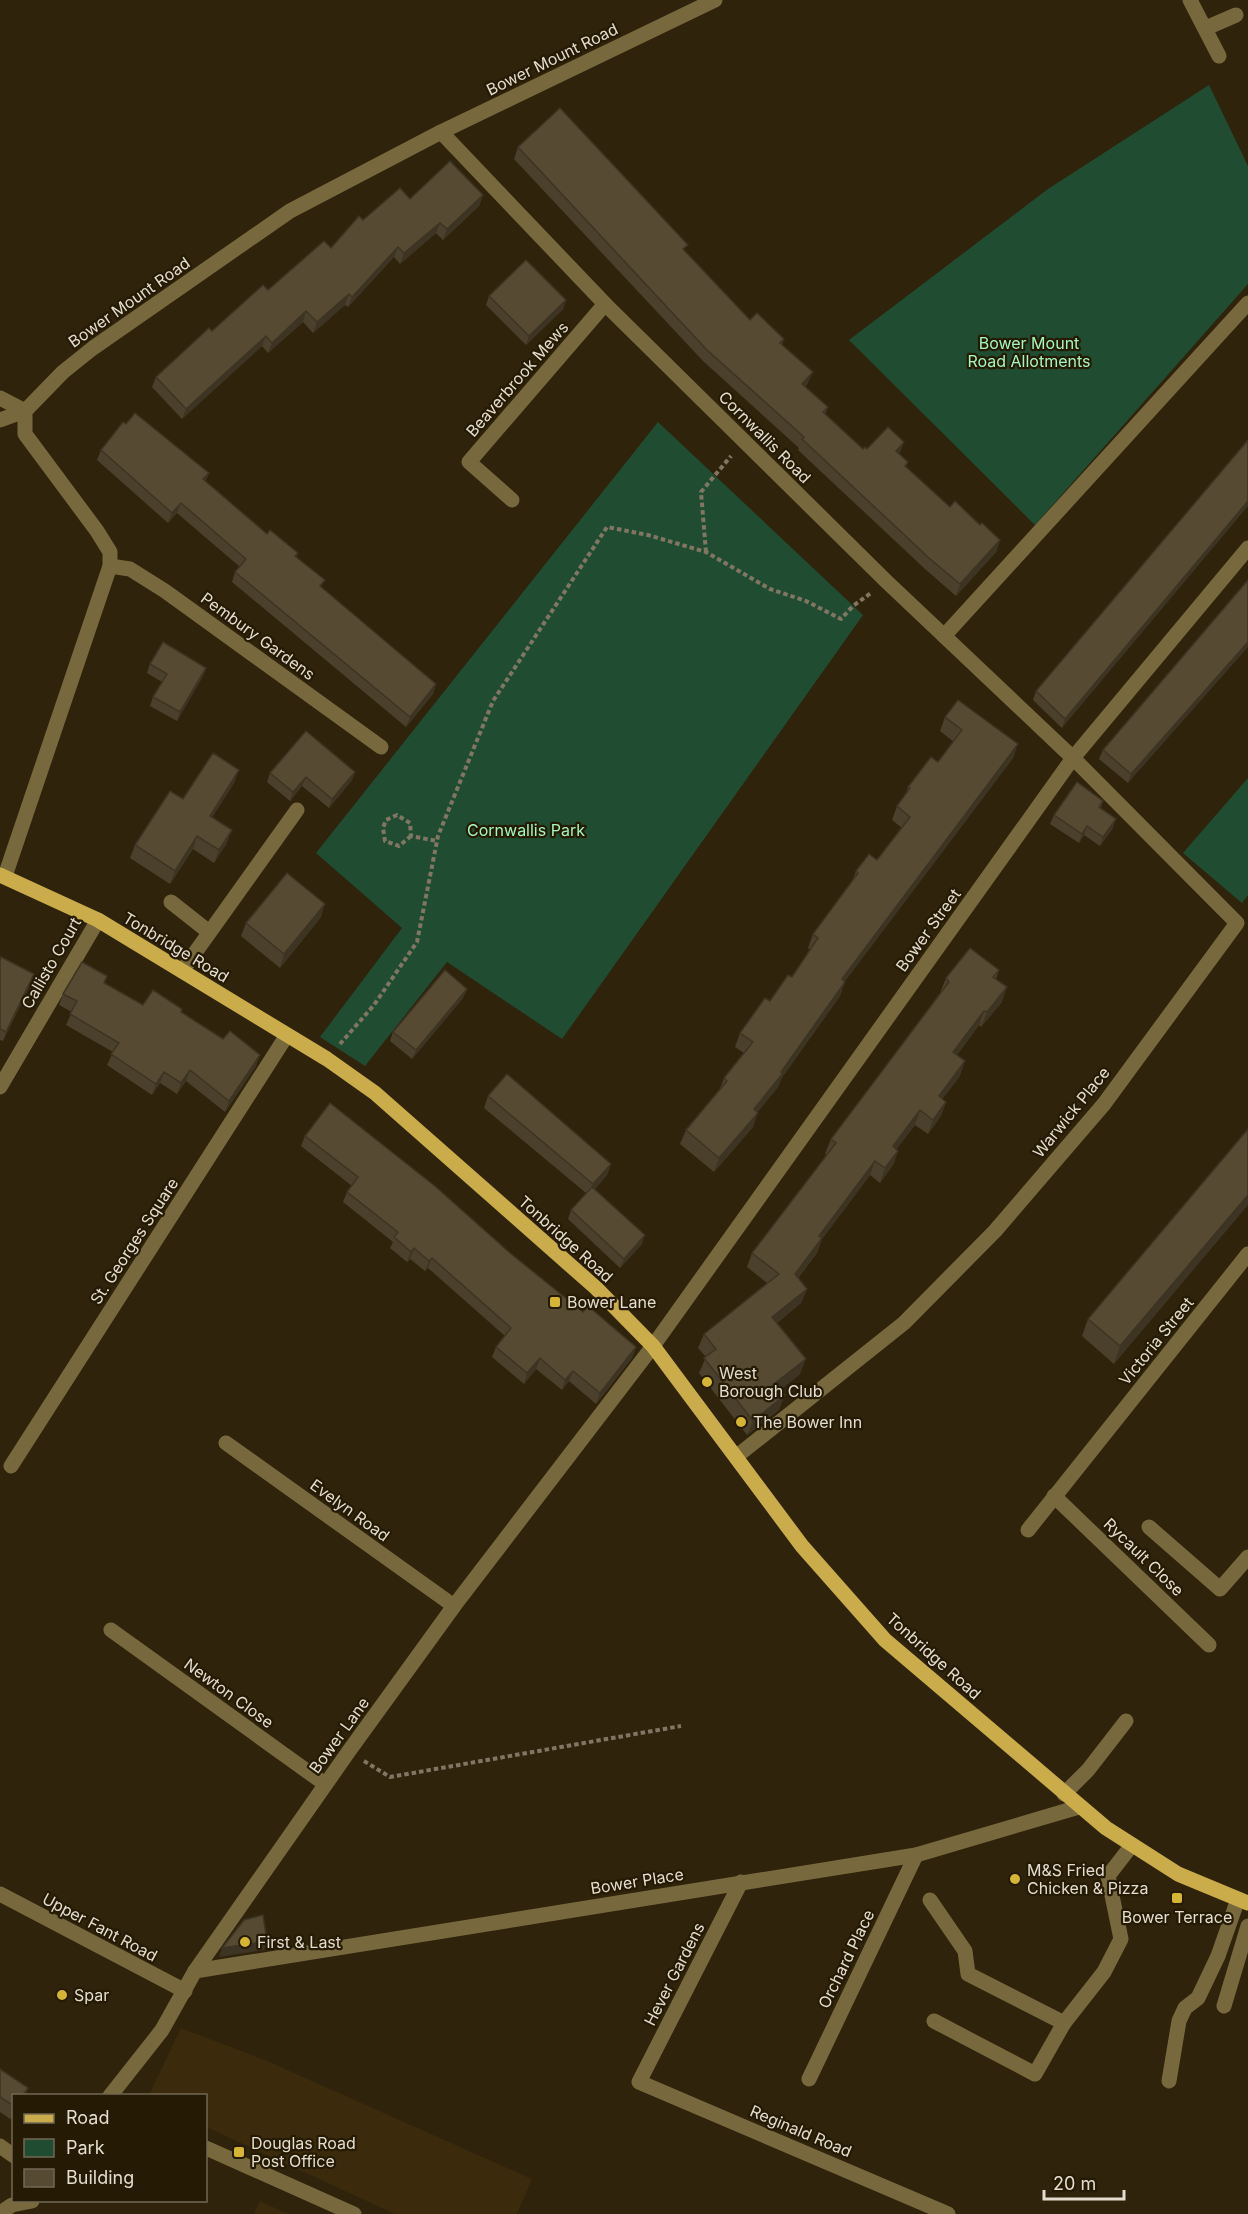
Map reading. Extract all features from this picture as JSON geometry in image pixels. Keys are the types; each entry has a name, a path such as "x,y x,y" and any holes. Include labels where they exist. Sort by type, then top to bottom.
{"main road":[{"name":"Tonbridge Road","path":"2,876 98,920 327,1059 375,1093 587,1280 653,1346 802,1546 885,1640 1106,1828 1178,1874 1243,1901"}],"street":[{"name":"Bower Mount Road","path":"25,411 63,372 93,348 290,211 441,132 715,0"},
{"path":"1190,0 1219,56"},
{"path":"1206,28 1236,15"},
{"name":"Cornwallis Road","path":"441,132 605,304 886,581 1073,758"},
{"path":"944,636 1248,303"},
{"name":"Beaverbrook Mews","path":"512,500 469,462 605,304"},
{"path":"0,398 25,411"},
{"path":"0,420 25,411"},
{"path":"2,876 110,566 110,552 97,531 25,434 25,411"},
{"name":"Bower Street","path":"653,1346 1073,758 1248,548"},
{"name":"Pembury Gardens","path":"110,566 130,569 165,591 381,747"},
{"name":"Warwick Place","path":"736,1456 904,1323 995,1231 1104,1104 1237,923 1073,758"},
{"path":"182,971 297,810"},
{"path":"171,902 209,932"},
{"name":"Callisto Court","path":"0,1087 98,920"},
{"name":"St. Georges Square","path":"10,1466 287,1035"},
{"name":"Victoria Street","path":"1054,1496 1248,1254"},
{"name":"Bower Lane","path":"112,2094 162,2030 195,1971 348,1751 454,1606 653,1346"},
{"name":"Evelyn Road","path":"226,1443 454,1606"},
{"path":"1028,1530 1054,1496"},
{"name":"Rycault Close","path":"1054,1496 1209,1645"},
{"path":"1149,1527 1220,1589 1248,1557"},
{"name":"Newton Close","path":"111,1630 325,1784"},
{"path":"1064,1794 1088,1770 1126,1721"},
{"name":"Bower Place","path":"195,1971 916,1855 1079,1806"},
{"path":"934,2021 1035,2074 1064,2023 1104,1972 1121,1939 1108,1876 1132,1845"},
{"name":"Orchard Place","path":"808,2079 916,1855"},
{"name":"Hever Gardens","path":"639,2082 741,1882"},
{"name":"Upper Fant Road","path":"0,1894 185,1991"},
{"path":"930,1900 965,1951 968,1974 1064,2023"},
{"path":"1169,2081 1179,2021 1185,2008 1198,1998 1243,1901"},
{"path":"1224,2006 1247,1935"},
{"name":"Reginald Road","path":"639,2082 948,2214"},
{"path":"207,2148 354,2214"},
{"path":"0,2213 12,2205 27,2202"}],"path":[{"path":"706,552 701,492 744,441"},
{"path":"327,1059 374,1005 417,942 438,841 493,700 607,527 648,535 706,552 770,588 806,601 841,619 853,606 886,581"},
{"path":"397,815 410,823 411,836 399,846 385,841 383,828 386,820 397,815"},
{"path":"411,836 438,841"},
{"path":"348,1751 390,1777 681,1726"}],"shaded area":[{"path":"181,2028 267,2061 532,2179 517,2214 395,2214 207,2127 207,2094 149,2094"},
{"path":"260,2201 288,2214 254,2214"}],"green space":[{"name":"Bower Mount Road Allotments","path":"1209,85 1248,166 1248,284 1035,525 849,340 1048,189"},
{"name":"Cornwallis Park","path":"658,422 863,615 562,1039 447,962 365,1066 320,1037 402,928 316,853"},
{"path":"1248,778 1248,895 1242,903 1183,853"}],"building":[{"path":"560,108 688,245 683,249 750,320 757,313 784,339 780,343 813,372 802,384 828,407 823,412 863,449 865,447 867,449 888,427 904,442 896,451 908,462 905,466 950,507 955,501 1000,540 960,584 929,558 802,439 804,437 707,350 518,147"},
{"path":"450,161 483,195 447,229 440,223 404,253 398,247 352,297 349,294 317,322 306,311 272,343 266,336 186,409 156,377 209,328 212,331 263,285 268,290 324,241 331,248 359,216 363,220 400,188 410,199"},
{"path":"526,260 566,300 529,336 489,296"},
{"path":"135,413 209,473 203,479 267,534 270,530 298,553 295,556 325,580 320,586 436,684 410,717 235,572 246,559 181,503 172,513 101,450 123,422 126,424"},
{"path":"1248,440 1248,501 1065,719 1036,691"},
{"path":"1248,580 1248,642 1131,774 1103,750"},
{"path":"163,642 206,668 180,712 153,697 167,674 150,664"},
{"path":"958,700 1018,744 842,979 845,982 781,1072 783,1073 754,1109 758,1113 719,1158 686,1130 727,1081 724,1078 753,1042 740,1033 765,998 770,1001 788,975 792,977 818,938 813,934 858,873 856,871 869,854 877,860 910,817 897,806 931,757 938,762 962,730 945,717"},
{"path":"306,731 355,772 332,799 306,777 293,792 270,773"},
{"path":"213,753 239,770 210,816 232,830 219,850 197,836 175,871 135,845 170,791 183,799"},
{"path":"1077,782 1103,801 1099,807 1116,819 1103,837 1087,826 1082,834 1054,815"},
{"path":"287,873 325,904 284,954 246,923"},
{"path":"970,948 999,970 993,977 1007,987 987,1012 984,1011 953,1052 965,1061 939,1096 946,1102 933,1120 920,1110 893,1146 898,1151 885,1168 875,1161 819,1236 822,1238 795,1274 807,1289 772,1317 806,1359 775,1383 785,1395 753,1421 704,1358 716,1349 704,1334 779,1274 752,1253 836,1143 831,1139 949,982 946,978"},
{"path":"1,957 34,974 6,1032 0,1029"},
{"path":"82,962 107,976 104,983 143,1005 153,990 182,1009 181,1012 223,1039 230,1031 260,1055 229,1101 190,1070 181,1083 164,1072 156,1084 111,1054 119,1043 70,1014 77,1001 63,994"},
{"path":"445,970 467,989 416,1050 393,1032"},
{"path":"507,1074 611,1164 593,1184 488,1096"},
{"path":"330,1103 436,1187 510,1253 583,1312 588,1306 636,1347 600,1393 573,1371 565,1380 540,1358 527,1373 496,1347 511,1328 432,1258 429,1261 414,1248 411,1252 394,1237 398,1232 347,1192 358,1177 305,1136"},
{"path":"1248,1129 1248,1195 1120,1346 1088,1319"},
{"path":"592,1187 645,1235 624,1259 571,1210"},
{"path":"263,1915 267,1941 222,1948 244,1920"},
{"path":"0,2069 28,2088 24,2094 12,2094 12,2105 0,2097"}],"place":[{"name":"Bower Lane","path":"555,1302"},
{"name":"West Borough Club","path":"707,1382"},
{"name":"The Bower Inn","path":"741,1422"},
{"name":"M&S Fried Chicken & Pizza","path":"1015,1879"},
{"name":"Bower Terrace","path":"1177,1898"},
{"name":"First & Last","path":"245,1942"},
{"name":"Spar","path":"62,1995"},
{"name":"Douglas Road Post Office","path":"239,2152"}]}
